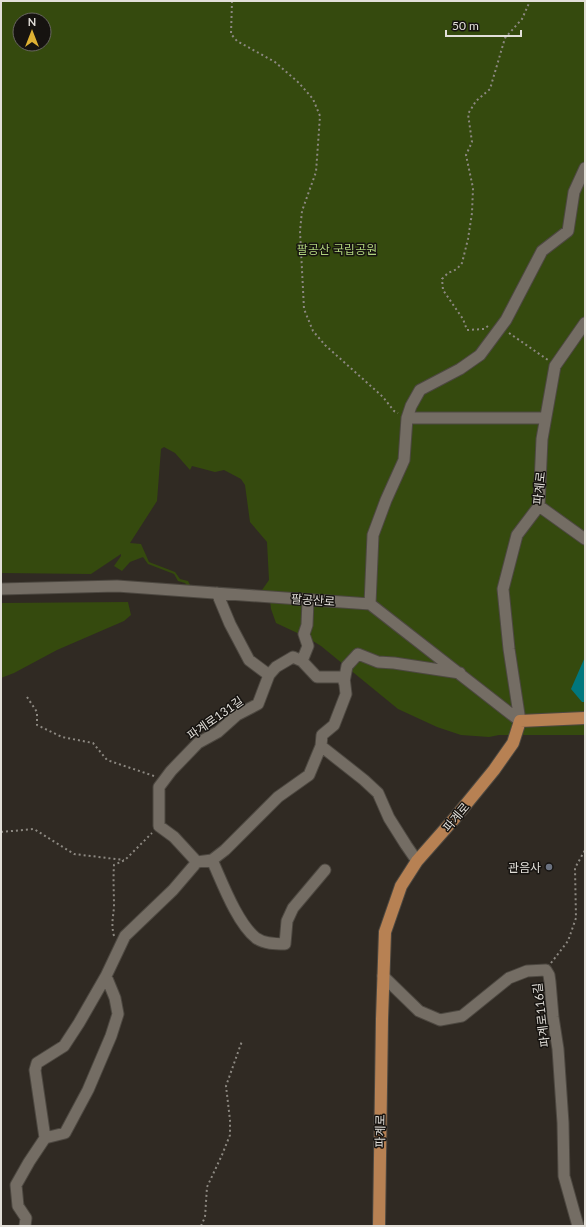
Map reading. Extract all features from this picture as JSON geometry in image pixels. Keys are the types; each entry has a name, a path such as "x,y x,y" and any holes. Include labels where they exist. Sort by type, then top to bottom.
{"main road":[{"path":"520,721 557,718 585,718"},
{"name":"파계로","path":"378,1226 385,932 401,886 417,861 494,770 513,743 520,721"}],"street":[{"path":"520,721 370,604 373,535 386,500 404,460 407,418 411,406 420,390 460,369 480,355 510,313 542,250 568,231 574,192 585,168"},
{"name":"파계로","path":"520,721 509,649 503,589 517,535 539,506 542,439 555,366 585,323"},
{"path":"407,418 545,418"},
{"path":"539,506 585,539"},
{"name":"팔공산로","path":"1,589 116,586 370,604"},
{"path":"217,593 230,624 249,660 269,675"},
{"path":"45,1138 34,1070 37,1063 64,1046 106,976 125,936 173,890 197,862 212,860 225,850 278,797 309,775 321,746 322,734 334,725 346,694 344,677 317,677 302,661 308,646 304,634 307,624 308,600"},
{"path":"344,682 347,666 358,654 378,662 460,673"},
{"name":"파계로131길","path":"159,826 159,787 171,771 198,743 218,732 237,715 258,704 269,675 276,667 292,657 302,661"},
{"path":"321,746 378,793 389,818 417,861"},
{"path":"159,826 174,837 197,862"},
{"path":"212,860 231,902 244,925 256,938 272,944 285,944 287,921 293,908 325,870"},
{"name":"파계로116길","path":"383,976 419,1011 440,1020 462,1016 509,978 527,971 546,970 549,975 558,1049 563,1123 564,1176 578,1226"},
{"path":"25,1226 26,1218 18,1206 16,1185 45,1138 65,1133 88,1090 111,1036 118,1014 115,998 106,976"}],"path":[{"path":"232,1 231,34 237,41 275,62 299,83 313,100 320,116 316,172 302,211 300,230 304,309 308,320 313,331 326,345 383,397 394,411 407,418"},
{"path":"530,1 522,19 505,38 490,89 476,101 468,114 472,142 466,155 473,188 472,212 468,239 462,263 457,269 448,273 442,279 443,290 463,319 467,330 484,329 492,324 555,366"},
{"path":"26,697 37,712 37,725 62,737 93,743 107,760 164,780"},
{"path":"118,950 111,927 114,907 114,865 125,860 159,826"},
{"path":"1,832 34,829 74,854 125,860"},
{"path":"546,970 568,941 576,918 575,868 585,850"},
{"path":"201,1226 205,1217 207,1186 230,1135 230,1120 226,1086 242,1041"}],"green space":[{"name":"팔공산 국립공원","path":"1,1 585,1 585,735 499,735 489,737 461,735 437,727 398,709 321,646 308,638 276,623 271,609 270,600 262,590 269,580 267,542 250,522 245,485 241,479 224,470 215,472 192,466 190,470 175,453 164,447 161,449 157,501 130,543 141,544 149,562 175,572 180,579 188,581 190,585 201,588 188,587 185,583 178,581 174,574 148,564 143,557 130,562 122,571 114,566 121,554 91,574 1,573"},
{"path":"128,602 131,615 124,621 57,650 14,673 1,678 1,603"}],"water":[{"path":"585,657 585,702 582,702 571,689"}],"place":[{"name":"관음사","path":"549,867"}]}
